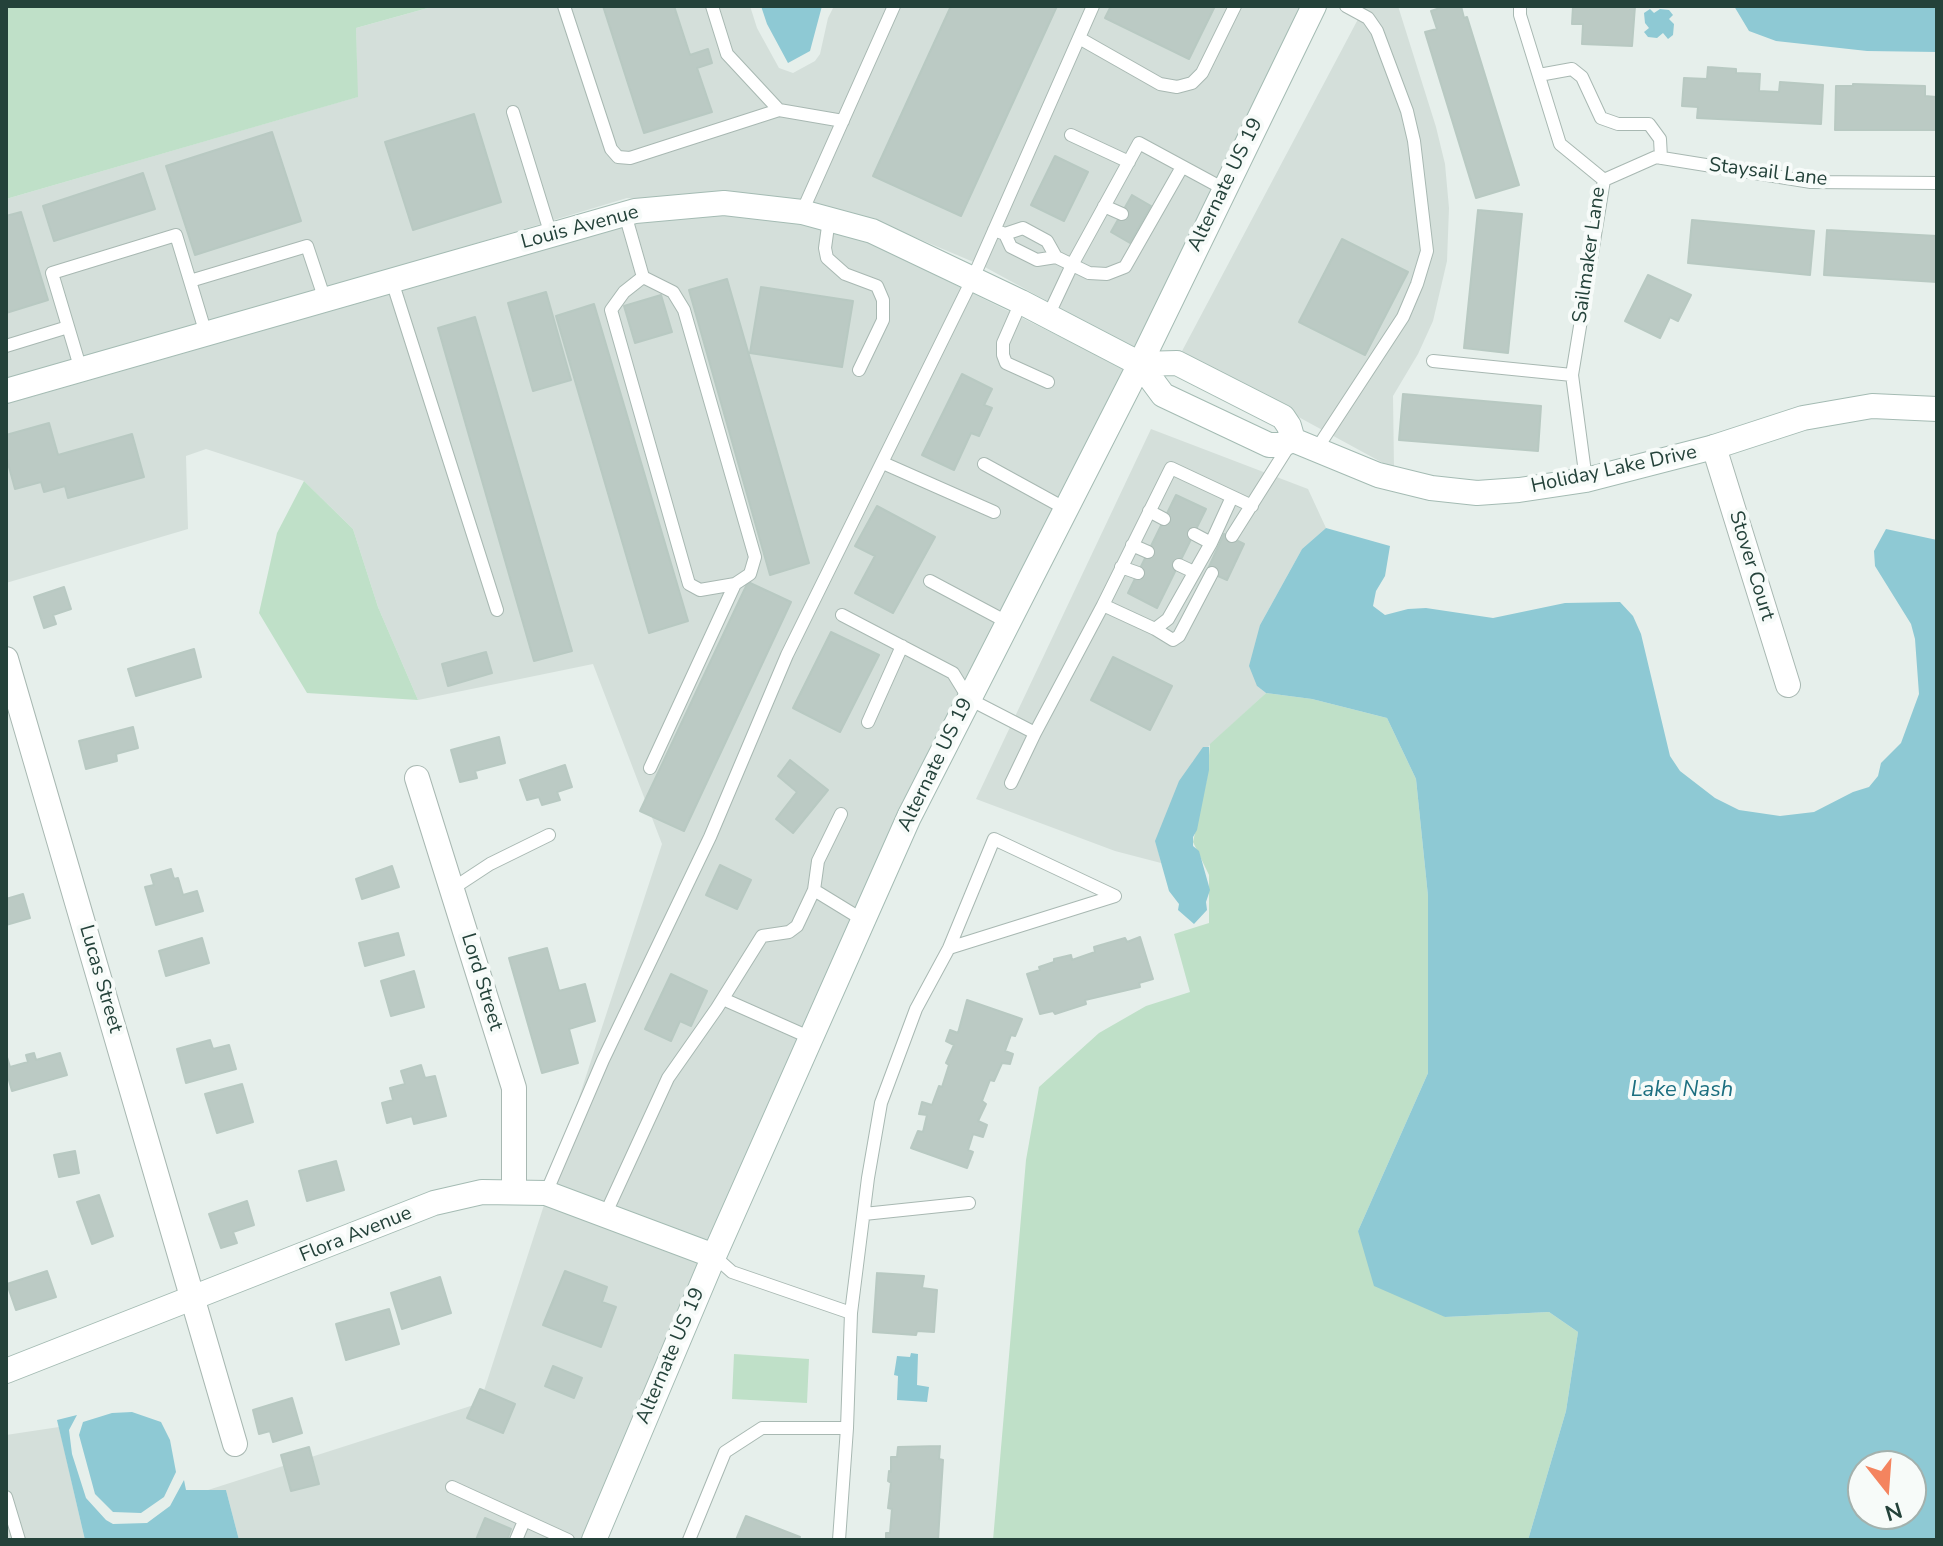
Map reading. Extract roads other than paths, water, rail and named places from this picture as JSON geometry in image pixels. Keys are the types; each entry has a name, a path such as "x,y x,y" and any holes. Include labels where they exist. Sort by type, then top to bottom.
{"street":[{"name":"Alternate US 19","path":"594,1540 714,1256 909,817 1140,364 1314,6"},
{"name":"Louis Avenue","path":"6,391 625,214 724,203 802,212 872,231 973,278 1140,364"},
{"name":"Holiday Lake Drive","path":"1140,364 1177,363 1283,417 1293,440"},
{"name":"Holiday Lake Drive","path":"1140,364 1163,395 1269,445 1281,445 1293,440 1378,475 1431,488 1477,493 1586,480 1714,447 1817,415 1872,406 1937,409"},
{"name":"Stover Court","path":"1714,447 1788,685"},
{"name":"Lucas Street","path":"6,659 235,1444"},
{"name":"Lord Street","path":"417,778 514,1088 514,1192"},
{"name":"Flora Avenue","path":"6,1371 195,1300 434,1203 482,1192 546,1193 714,1256"}],"lane":[{"path":"564,6 611,149 618,157 630,158 779,110 843,121"},
{"path":"712,6 727,54 779,110"},
{"path":"802,212 894,6"},
{"path":"546,1193 603,1060 710,837 787,655 973,278 1000,232 1093,6"},
{"path":"1079,38 1160,84 1177,87 1192,83 1202,73 1235,6"},
{"path":"1316,450 1403,317 1427,251 1414,141 1407,111 1377,31 1368,18 1346,6"},
{"name":"Sailmaker Lane","path":"1520,6 1520,15 1560,144 1604,180 1572,375 1586,480"},
{"path":"1539,75 1572,69 1582,77 1601,118 1618,124 1649,124 1660,139 1661,158"},
{"path":"513,112 551,235"},
{"path":"1071,135 1129,162"},
{"path":"1048,316 1072,265 1139,143 1224,189"},
{"name":"Staysail Lane","path":"1604,180 1656,157 1811,182 1937,183"},
{"path":"1000,232 1023,228 1047,241 1056,257 1089,273 1107,274 1125,267 1144,225 1182,167"},
{"path":"1104,206 1122,214"},
{"path":"625,214 643,277 673,292 684,310 755,557 750,574 735,584 700,590 689,584 611,310 624,292 643,277"},
{"path":"829,219 825,248 827,258 845,274 877,286 883,300 883,320 859,370"},
{"path":"1000,232 1011,247 1037,260 1056,257"},
{"path":"81,370 52,273 176,235 206,334"},
{"path":"190,281 307,246 325,300"},
{"path":"392,281 497,610"},
{"path":"1021,302 1003,343 1003,355 1006,363 1048,382"},
{"path":"6,346 68,327"},
{"path":"1433,361 1572,375"},
{"path":"1232,536 1293,440"},
{"path":"883,463 994,512"},
{"path":"984,464 1066,509"},
{"path":"1011,783 1171,468 1252,506"},
{"path":"1155,629 1168,619 1211,543 1232,497"},
{"path":"1149,511 1164,519"},
{"path":"1194,534 1211,543"},
{"path":"1132,545 1148,552"},
{"path":"1179,565 1194,572"},
{"path":"1121,567 1138,573"},
{"path":"1103,605 1173,640 1179,636 1212,573"},
{"path":"930,581 1007,622"},
{"path":"650,768 735,584"},
{"path":"1168,588 1182,594"},
{"path":"842,615 953,673 969,699 1035,733"},
{"path":"868,722 902,646"},
{"path":"605,1215 668,1078 723,999 756,943 762,936 789,932 797,926 814,890 818,861 841,814"},
{"path":"452,889 490,864 549,835"},
{"path":"839,1540 851,1313 864,1214 881,1103 916,1009 949,948 994,839 1115,896 949,948"},
{"path":"814,890 863,920"},
{"path":"723,999 811,1038"},
{"path":"864,1214 969,1203"},
{"path":"714,1256 732,1272 851,1313"},
{"path":"689,1540 725,1452 762,1428 847,1428"},
{"path":"452,1487 568,1540"},
{"path":"6,1497 19,1540"},
{"path":"516,1540 524,1521"}],"water":[{"path":"761,6 822,6 810,51 788,63"},
{"path":"1734,6 1937,6 1937,52 1867,51 1776,41 1749,31"},
{"path":"1650,9 1654,13 1660,9 1669,10 1673,15 1669,19 1674,24 1673,35 1668,39 1663,33 1657,38 1648,37 1644,32 1649,28 1644,13"},
{"name":"Lake Nash","path":"1326,528 1390,546 1385,576 1376,591 1373,606 1385,615 1426,608 1493,618 1565,603 1620,602 1633,616 1641,634 1670,756 1680,771 1715,798 1739,810 1780,816 1814,812 1869,787 1878,776 1881,763 1901,743 1919,694 1911,624 1875,566 1874,551 1886,529 1937,540 1937,1540 1528,1540 1566,1411 1578,1332 1549,1312 1445,1317 1374,1286 1358,1231 1428,1073 1428,896 1416,779 1387,718 1312,699 1266,693 1257,686 1249,666 1260,625 1302,549"},
{"path":"1203,747 1209,747 1209,770 1193,846 1199,851 1210,890 1207,910 1194,924 1178,910 1179,904 1169,891 1155,841 1179,781"},
{"path":"911,1353 918,1354 917,1385 929,1387 927,1402 897,1400 898,1376 894,1375 897,1356 910,1357"},
{"path":"132,1412 161,1422 170,1440 176,1472 164,1497 141,1513 113,1512 95,1494 79,1435 83,1422 112,1413"},
{"path":"77,1415 69,1430 72,1454 86,1498 106,1520 113,1524 147,1523 170,1506 184,1480 186,1490 226,1490 239,1540 85,1540 57,1420"}]}
